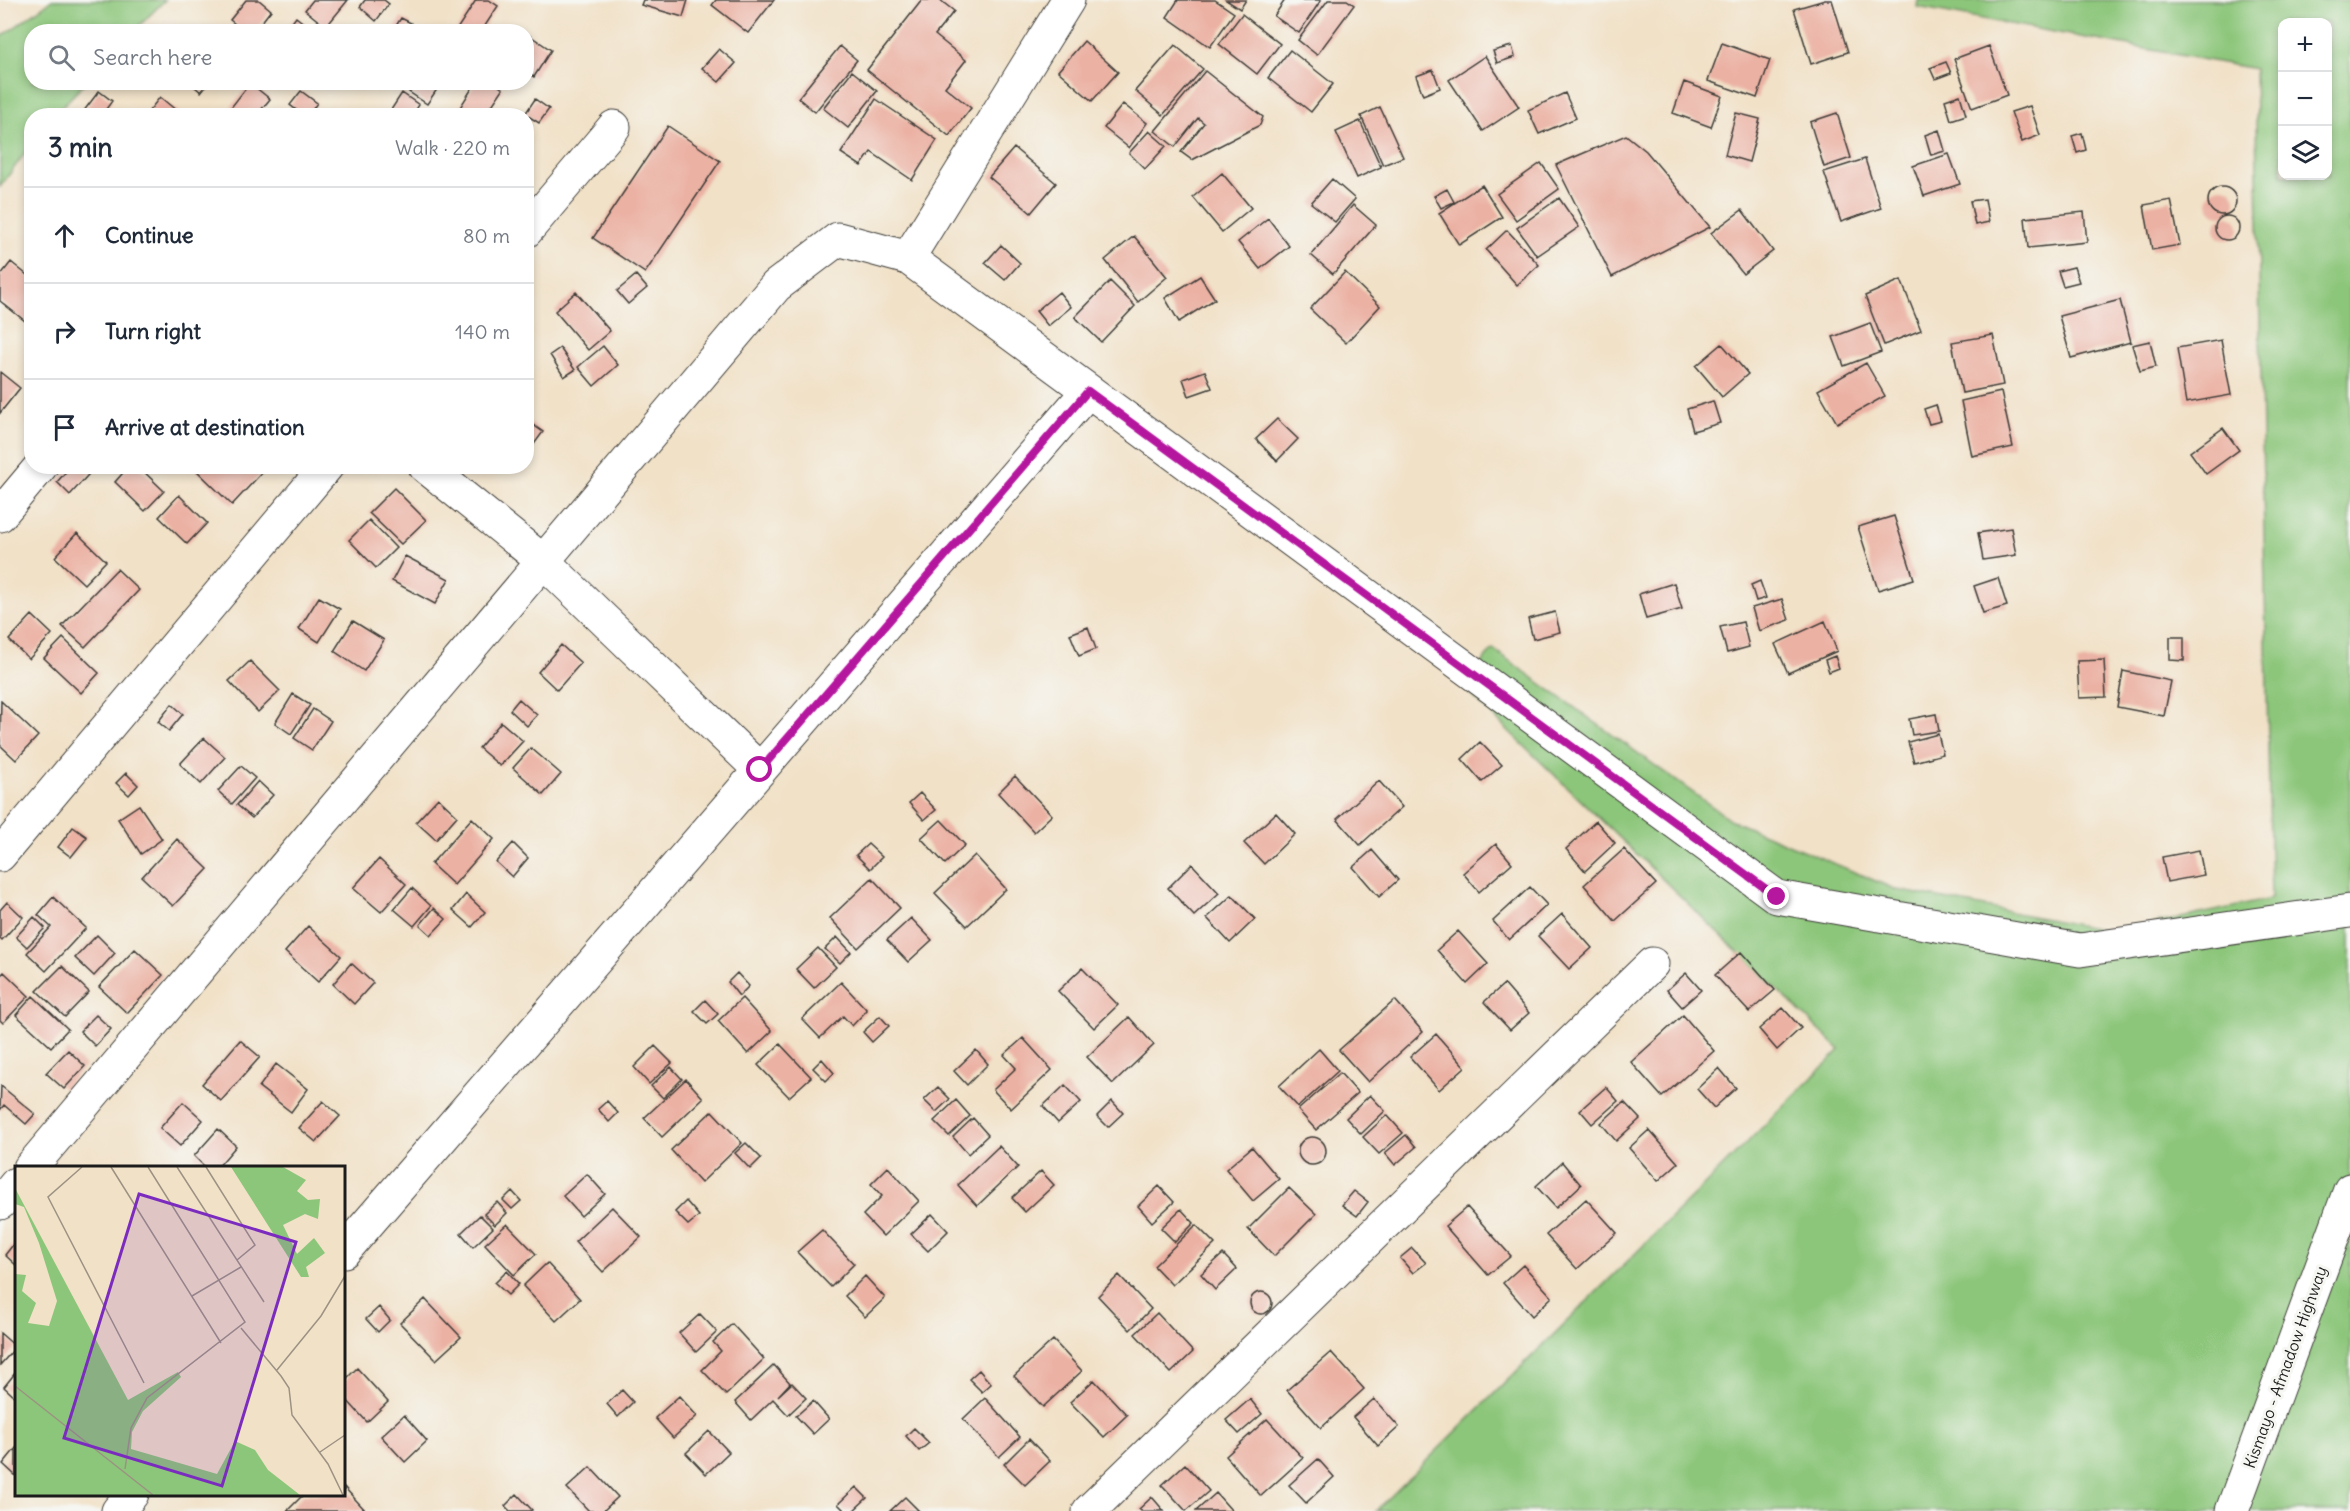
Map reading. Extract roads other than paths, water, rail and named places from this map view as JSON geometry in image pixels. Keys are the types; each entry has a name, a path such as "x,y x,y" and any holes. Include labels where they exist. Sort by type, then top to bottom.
{"street":[{"path":"908,258 1068,0"},
{"path":"534,222 614,127"},
{"path":"31,1166 776,286 838,239 908,258 1777,897 2079,950 2350,911"},
{"path":"345,1250 1088,391"},
{"path":"0,515 34,474"},
{"path":"0,855 317,474"},
{"path":"435,474 543,561 760,770"},
{"path":"1089,1511 1652,964"},
{"path":"0,1203 15,1185"},
{"name":"Kismayo - Afmadow Highway","path":"2232,1511 2350,1190"},
{"path":"118,1511 130,1496"}]}
